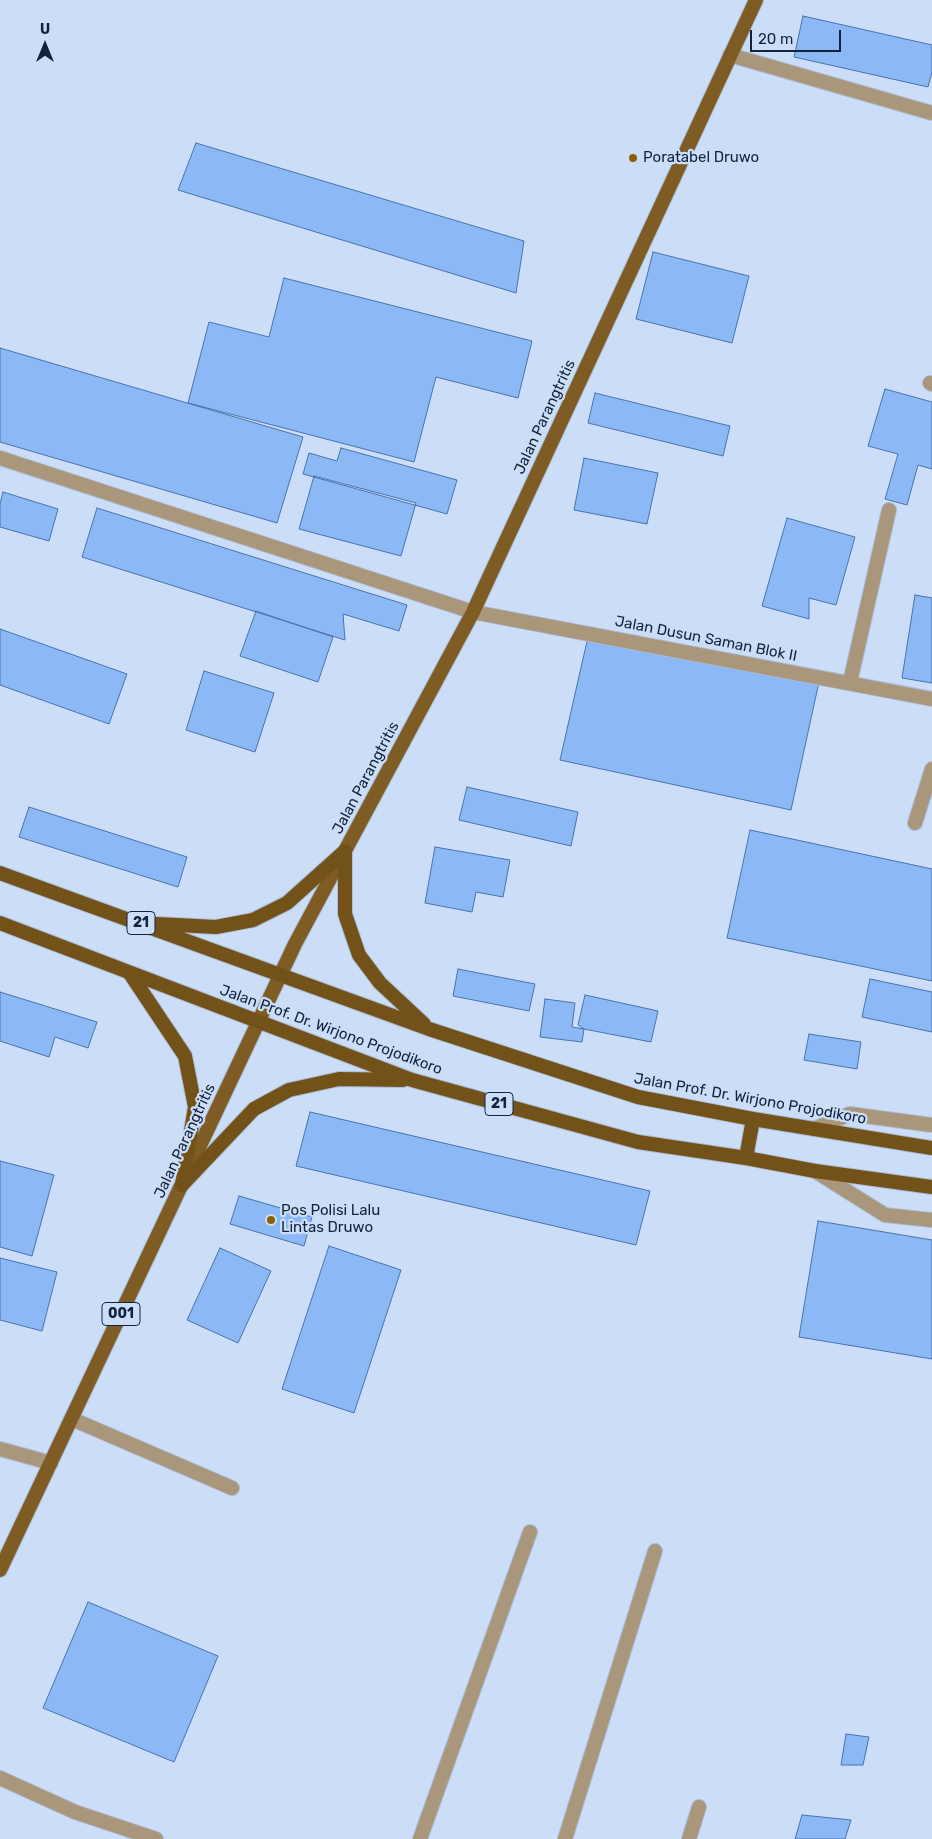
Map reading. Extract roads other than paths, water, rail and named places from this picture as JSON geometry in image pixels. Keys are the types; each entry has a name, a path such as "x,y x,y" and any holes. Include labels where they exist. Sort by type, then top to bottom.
{"highway":[{"path":"144,924 216,927 253,920 287,903 345,851"},
{"path":"345,851 345,914 358,955 380,983 429,1029"},
{"name":"21","path":"0,873 281,974"},
{"name":"Jalan Prof. Dr. Wirjono Projodikoro","path":"0,923 412,1080 638,1142 746,1158"},
{"path":"129,972 185,1056 195,1107 182,1185"},
{"name":"Jalan Prof. Dr. Wirjono Projodikoro","path":"281,974 429,1029 638,1097 753,1119 932,1148"},
{"path":"182,1185 254,1109 289,1090 339,1079 412,1080"},
{"path":"746,1158 753,1119"},
{"name":"21","path":"746,1158 815,1171 932,1187"}],"main road":[{"name":"Jalan Parangtritis","path":"1,1567 281,974 473,612 756,0"}],"street":[{"path":"730,55 932,113"},
{"name":"Jalan Dusun Saman Blok II","path":"0,458 473,612 932,699"},
{"path":"850,682 889,510"},
{"path":"915,823 932,769"},
{"path":"814,1129 850,1114 932,1125"},
{"path":"815,1171 885,1215 932,1220"},
{"path":"72,1419 232,1488"},
{"path":"0,1449 51,1463"},
{"path":"420,1839 530,1532"},
{"path":"565,1839 655,1552"},
{"path":"0,1778 74,1812 156,1839"},
{"path":"689,1839 699,1807"}],"place":[{"name":"Poratabel Druwo","path":"633,158"},
{"name":"Pos Polisi Lalu Lintas Druwo","path":"271,1220"}]}
